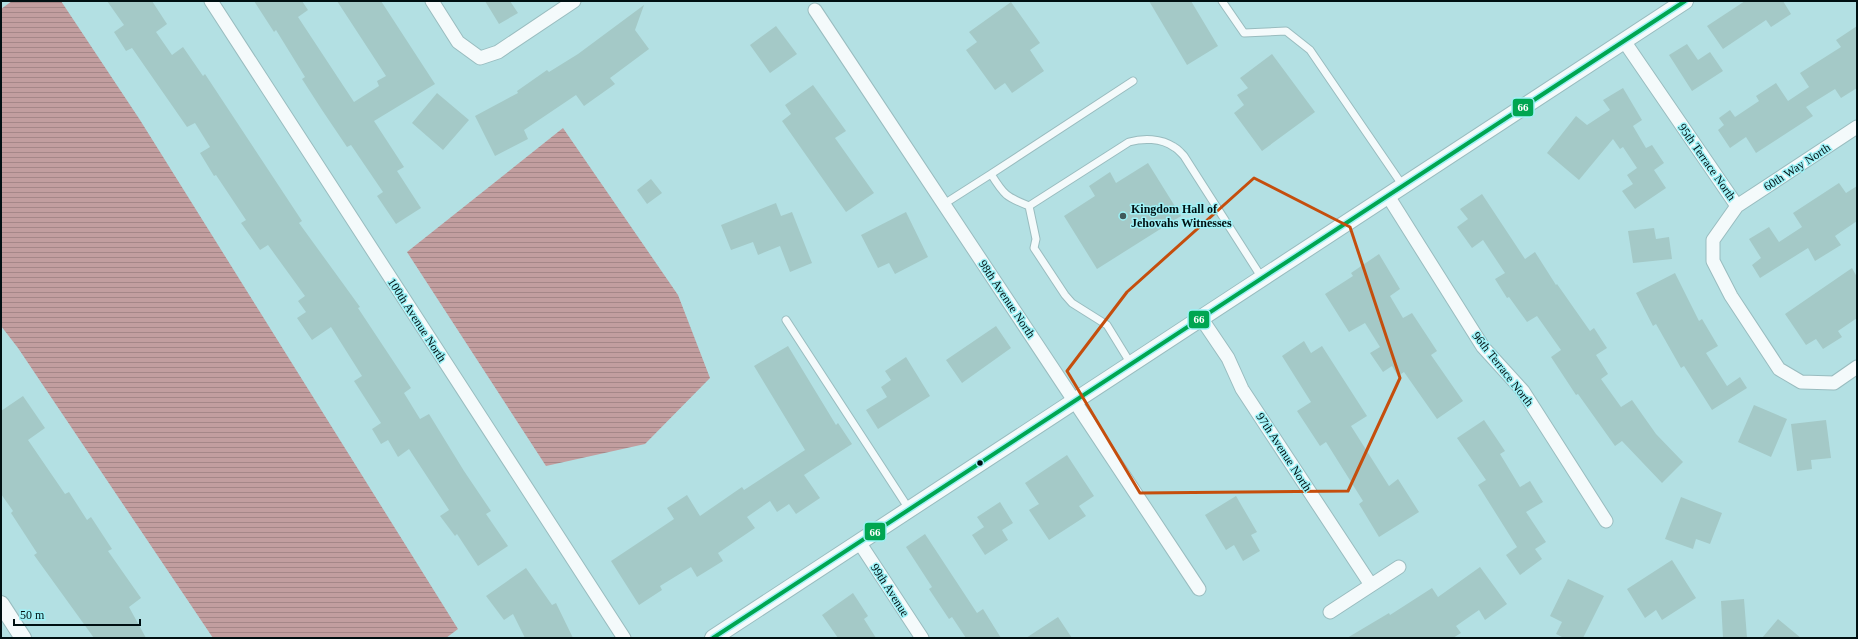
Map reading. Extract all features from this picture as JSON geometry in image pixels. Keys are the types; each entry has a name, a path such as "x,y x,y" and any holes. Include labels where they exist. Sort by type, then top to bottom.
{"street":[{"name":"100th Avenue North","path":"211,1 624,638"},
{"path":"432,1 458,42 480,58 498,52 574,1"},
{"path":"713,638 1685,1"},
{"name":"98th Avenue North","path":"815,10 1199,589"},
{"name":"95th Terrace North","path":"1624,41 1737,206 1713,240 1714,261 1731,296 1779,369 1801,382 1834,383 1857,367"},
{"name":"60th Way North","path":"1737,206 1857,127"},
{"name":"96th Terrace North","path":"1388,196 1483,347 1523,391 1606,521"},
{"name":"97th Avenue North","path":"1201,318 1228,358 1242,389 1371,585"},
{"name":"99th Avenue","path":"859,542 922,638"},
{"path":"1330,612 1399,566"},
{"path":"1,604 23,638"}],"lane":[{"path":"1222,1 1244,33 1286,31 1310,50 1403,186"},
{"path":"944,204 1133,81"},
{"path":"1029,206 1129,142 1143,138 1174,146 1184,156 1262,278"},
{"path":"991,174 1002,192 1009,198 1029,206"},
{"path":"1029,206 1036,239 1034,248 1065,296 1072,303 1107,325 1131,364"},
{"path":"786,320 909,509"}],"highlighted area":[{"path":"1254,178 1350,227 1400,378 1348,491 1140,493 1067,371 1127,292"}],"shaded area":[{"path":"12,1 61,1 140,120 458,629 446,638 213,638 18,348 1,326 1,9"},
{"path":"563,128 678,295 710,378 645,444 546,466 407,252"}],"building":[{"path":"107,1 152,1 167,24 156,32 172,55 183,47 203,76 205,74 302,221 299,223 360,307 358,308 411,388 404,393 420,419 429,414 464,471 491,511 486,514 508,546 478,566 457,534 455,536 440,516 449,510 409,449 398,457 388,440 381,444 372,429 381,423 354,381 362,376 331,327 312,340 297,318 306,312 298,301 305,296 268,245 260,250 241,223 246,220 216,175 214,176 200,153 210,147 195,123 187,127 132,48 126,51 114,32 124,25"},
{"path":"254,1 302,1 308,10 298,17 354,102 379,86 377,81 386,76 337,1 381,1 435,84 374,121 404,167 397,171 421,208 396,224 377,196 383,192 351,145 347,147 322,110 302,79 305,77 276,30 274,32"},
{"path":"485,1 510,1 518,13 499,24"},
{"path":"1149,1 1191,1 1218,46 1187,65"},
{"path":"1745,1 1783,1 1791,14 1771,27 1766,20 1723,49 1707,26"},
{"path":"1011,2 1040,43 1030,50 1044,71 1012,93 1005,83 995,90 966,50 977,42 969,32"},
{"path":"644,5 635,30 649,49 610,78 615,84 584,106 576,95 524,130 528,139 495,156 475,116 518,93 517,91 547,70 549,72 578,54"},
{"path":"776,26 797,54 770,73 750,45"},
{"path":"1857,26 1857,88 1841,98 1835,89 1806,107 1813,116 1756,153 1746,137 1730,148 1718,130 1724,125 1719,118 1730,110 1735,117 1759,101 1756,96 1776,83 1788,101 1809,87 1800,73 1841,47 1836,40"},
{"path":"1687,44 1698,60 1710,52 1723,71 1692,91 1669,55"},
{"path":"1272,54 1315,112 1262,151 1234,113 1244,105 1237,95 1248,88 1240,78"},
{"path":"813,85 846,131 835,138 874,193 846,212 782,121 791,114 785,105"},
{"path":"1623,88 1642,120 1633,126 1646,148 1652,145 1664,163 1654,170 1666,188 1635,209 1622,191 1633,184 1627,175 1637,168 1623,147 1620,149 1613,139 1579,180 1547,153 1576,116 1587,125 1610,110 1603,100"},
{"path":"437,93 469,120 443,150 412,123"},
{"name":"Kingdom Hall of Jehovahs Witnesses","path":"1148,163 1181,216 1097,269 1064,216 1095,196 1089,186 1110,172 1116,183"},
{"path":"651,179 662,193 647,204 637,190"},
{"path":"1839,183 1846,193 1857,186 1857,221 1835,236 1841,245 1815,261 1808,248 1760,278 1752,265 1761,258 1749,239 1769,227 1779,242 1802,227 1793,213"},
{"path":"1482,194 1525,259 1535,252 1556,285 1557,284 1590,331 1594,328 1607,348 1596,355 1608,374 1601,379 1621,407 1632,400 1656,434 1683,462 1662,483 1622,441 1615,446 1578,394 1576,395 1551,357 1561,350 1537,316 1527,322 1509,297 1507,298 1495,279 1505,273 1483,240 1472,248 1457,227 1468,219 1460,209"},
{"path":"776,203 781,216 792,212 812,263 790,272 780,246 758,255 753,242 731,250 721,225"},
{"path":"906,212 928,257 895,274 889,263 878,268 861,235"},
{"path":"1654,228 1656,239 1669,237 1672,259 1633,263 1628,231"},
{"path":"1379,254 1400,289 1390,296 1403,318 1412,313 1437,351 1431,355 1463,401 1437,419 1404,372 1398,376 1392,366 1383,372 1370,353 1380,347 1365,323 1349,332 1325,294 1353,276 1351,273"},
{"path":"1852,268 1857,277 1857,318 1838,331 1842,337 1823,349 1816,339 1806,345 1785,314"},
{"path":"1675,273 1699,321 1702,319 1718,346 1706,353 1727,386 1740,377 1747,388 1712,410 1684,366 1681,368 1656,324 1653,326 1636,293"},
{"path":"996,326 1011,348 962,383 946,360"},
{"path":"1304,341 1311,353 1322,346 1367,416 1351,426 1389,486 1398,479 1419,512 1379,537 1359,504 1363,501 1326,442 1320,446 1297,411 1311,402 1282,356"},
{"path":"788,346 836,425 838,423 852,444 804,475 820,498 796,514 789,504 777,512 770,501 747,517 755,528 718,553 723,561 697,577 691,567 660,586 662,590 639,605 611,561 674,519 667,508 687,495 700,516 742,487 744,490 805,450 754,366"},
{"path":"906,357 930,396 878,429 866,410 887,397 881,387 891,380 885,371"},
{"path":"23,396 45,428 28,440 65,494 69,492 87,520 91,517 112,549 108,551 141,598 129,607 146,638 94,638 34,555 37,553 11,513 13,511 1,494 1,411"},
{"path":"1754,405 1787,419 1771,457 1738,442"},
{"path":"1484,420 1505,451 1500,454 1520,487 1530,481 1543,502 1526,512 1546,542 1535,549 1542,559 1520,575 1506,555 1517,547 1478,485 1486,480 1457,438"},
{"path":"1826,420 1831,458 1811,460 1812,469 1797,471 1791,424"},
{"path":"1067,455 1094,496 1079,506 1086,516 1049,540 1029,510 1039,504 1025,483"},
{"path":"1236,496 1257,532 1251,535 1260,551 1243,561 1234,545 1226,550 1205,515"},
{"path":"1681,497 1722,513 1710,544 1696,539 1693,549 1665,539"},
{"path":"1000,502 1013,523 1002,530 1008,540 985,555 972,535 984,527 977,517"},
{"path":"925,534 977,613 983,609 1001,638 966,638 952,617 949,619 929,589 932,587 906,547"},
{"path":"1672,560 1696,598 1662,620 1656,610 1645,618 1627,589"},
{"path":"1480,567 1507,604 1485,620 1479,610 1456,626 1461,633 1453,638 1347,638 1389,613 1390,615 1432,588 1438,597"},
{"path":"526,568 552,605 556,603 573,638 525,638 513,614 504,620 486,596"},
{"path":"1568,579 1604,596 1583,638 1564,638 1556,634 1562,622 1550,616"},
{"path":"853,593 868,616 864,619 876,638 838,638 822,615"},
{"path":"1744,599 1747,638 1723,638 1721,601"},
{"path":"1058,617 1072,638 1026,638"},
{"path":"1778,619 1801,638 1762,638"}],"transit line":[{"name":"66","path":"713,638 1685,1"}],"place":[{"name":"Kingdom Hall of Jehovahs Witnesses","path":"1123,216"}]}
